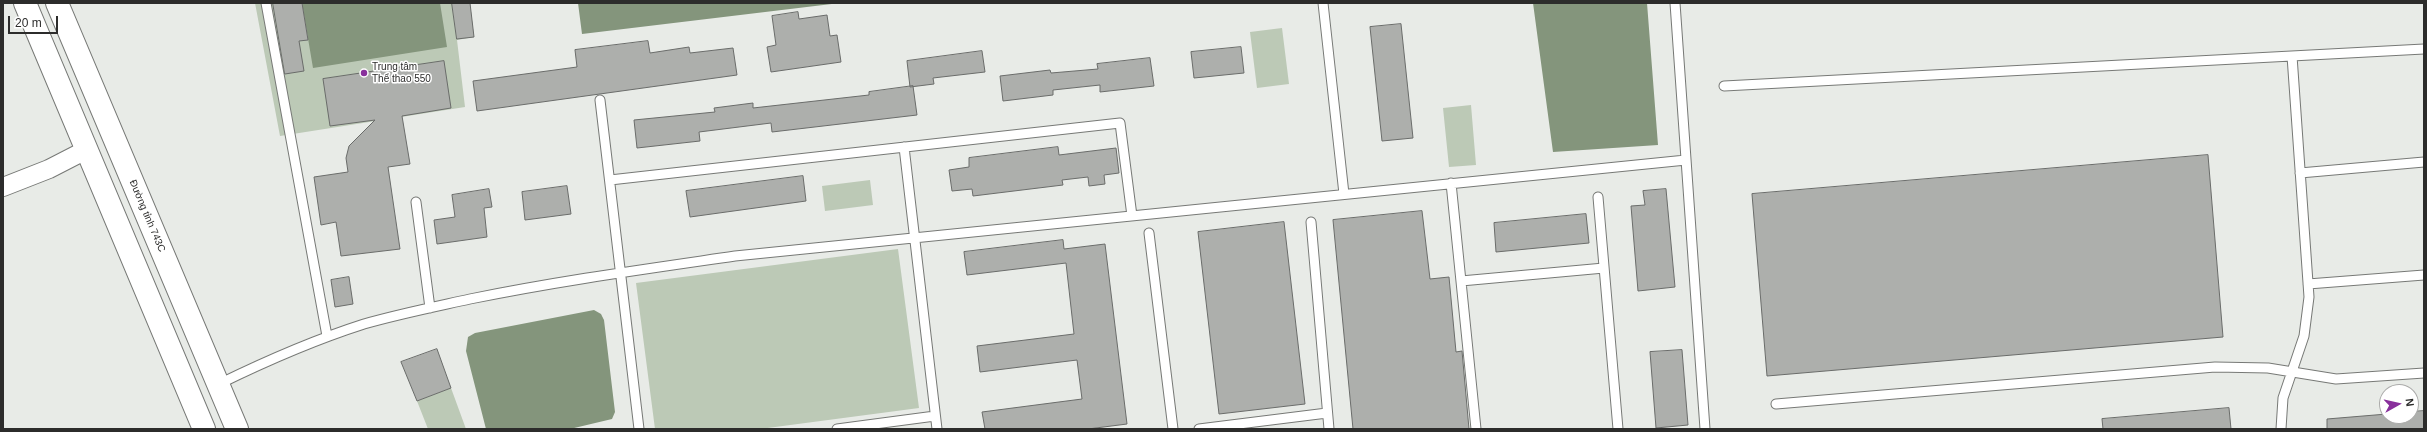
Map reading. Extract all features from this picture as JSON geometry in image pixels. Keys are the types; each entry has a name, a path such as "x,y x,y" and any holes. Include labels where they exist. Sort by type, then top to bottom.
{"main road":[{"path":"25,3 204,429"},
{"name":"Đường tỉnh 743C","path":"57,3 237,429"},
{"path":"190,397 218,384"}],"street":[{"path":"3,187 49,169 86,150"}],"lane":[{"path":"266,3 327,336"},
{"path":"1323,3 1344,194"},
{"path":"1675,3 1704,429"},
{"path":"1724,86 2424,49"},
{"path":"2281,429 2284,398 2305,330 2308,284 2292,56"},
{"path":"600,100 639,429"},
{"path":"610,180 1120,123 1132,216"},
{"path":"904,147 937,429"},
{"path":"218,384 327,336 364,324 430,308 620,272 735,256 1686,160"},
{"path":"2300,173 2424,162"},
{"path":"1451,184 1476,429"},
{"path":"1598,197 1618,429"},
{"path":"416,202 430,308"},
{"path":"1311,222 1329,429"},
{"path":"1149,233 1173,429"},
{"path":"1461,281 1604,268"},
{"path":"2308,284 2424,275"},
{"path":"1776,404 2215,367 2242,366 2336,379 2424,373"},
{"path":"1200,429 1328,413"},
{"path":"836,429 935,416"}],"shaded area":[{"name":"Trung tâm Thể thao 550","path":"255,3 470,3 474,37 457,40 465,107 280,136"},
{"path":"302,3 440,3 447,47 313,68"},
{"path":"578,3 840,3 582,34"},
{"path":"1533,3 1647,3 1658,145 1553,152"},
{"path":"1282,28 1289,84 1257,88 1250,32"},
{"path":"1471,105 1476,165 1449,167 1443,108"},
{"path":"870,180 873,205 825,211 822,186"},
{"path":"898,249 919,408 760,429 655,429 636,283"},
{"path":"594,310 601,314 604,320 615,412 612,419 570,429 486,429 466,351 468,337 475,333"},
{"path":"451,388 466,429 428,429 417,401"}],"building":[{"path":"273,3 302,3 308,40 299,41 304,71 285,74"},
{"path":"452,3 470,3 474,37 457,39"},
{"path":"798,12 799,19 827,15 830,36 837,35 841,62 771,72 767,47 776,45 772,16"},
{"path":"1401,24 1413,138 1382,141 1370,27"},
{"path":"648,41 650,53 689,47 690,53 733,48 737,75 477,111 473,81 577,67 575,50"},
{"path":"1241,47 1244,73 1194,78 1191,52"},
{"path":"982,51 985,72 933,78 934,84 910,87 907,61"},
{"path":"1150,58 1154,86 1100,92 1100,85 1053,90 1053,95 1003,101 1000,76 1050,70 1051,73 1098,69 1097,64"},
{"path":"444,61 451,108 402,116 410,164 388,167 400,249 341,256 336,222 321,225 314,177 348,172 346,158 349,146 375,120 330,126 323,79"},
{"path":"913,86 917,115 772,132 771,123 699,132 700,141 637,148 634,120 715,112 714,108 753,103 753,108 869,95 869,92"},
{"path":"1058,147 1059,155 1116,148 1119,173 1104,175 1105,184 1089,186 1088,177 1062,180 1063,185 973,196 972,189 952,191 949,170 969,167 969,158"},
{"path":"2208,155 2223,337 1767,376 1752,194"},
{"path":"803,176 806,201 690,217 686,191"},
{"path":"567,186 571,214 525,220 522,192"},
{"path":"489,189 492,207 484,208 487,237 437,244 434,220 455,217 452,195"},
{"path":"1666,189 1675,287 1638,291 1631,206 1645,205 1643,191"},
{"path":"1422,211 1430,279 1449,277 1456,352 1462,351 1469,429 1353,429 1333,220"},
{"path":"1586,214 1589,243 1496,252 1494,223"},
{"path":"1284,222 1305,404 1219,414 1198,232"},
{"path":"1063,240 1064,249 1105,244 1127,424 1088,429 985,429 982,412 1082,399 1077,360 980,372 977,346 1074,334 1066,263 967,275 964,252"},
{"path":"349,277 353,304 335,307 331,280"},
{"path":"437,349 451,388 417,401 401,362"},
{"path":"1682,350 1688,425 1656,428 1650,352"},
{"path":"2229,408 2231,429 2103,429 2102,419"},
{"path":"2419,411 2424,411 2424,429 2327,429 2327,419 2379,415 2379,424 2419,424"}],"place":[{"name":"Trung tâm Thể thao 550","path":"364,73"}]}
